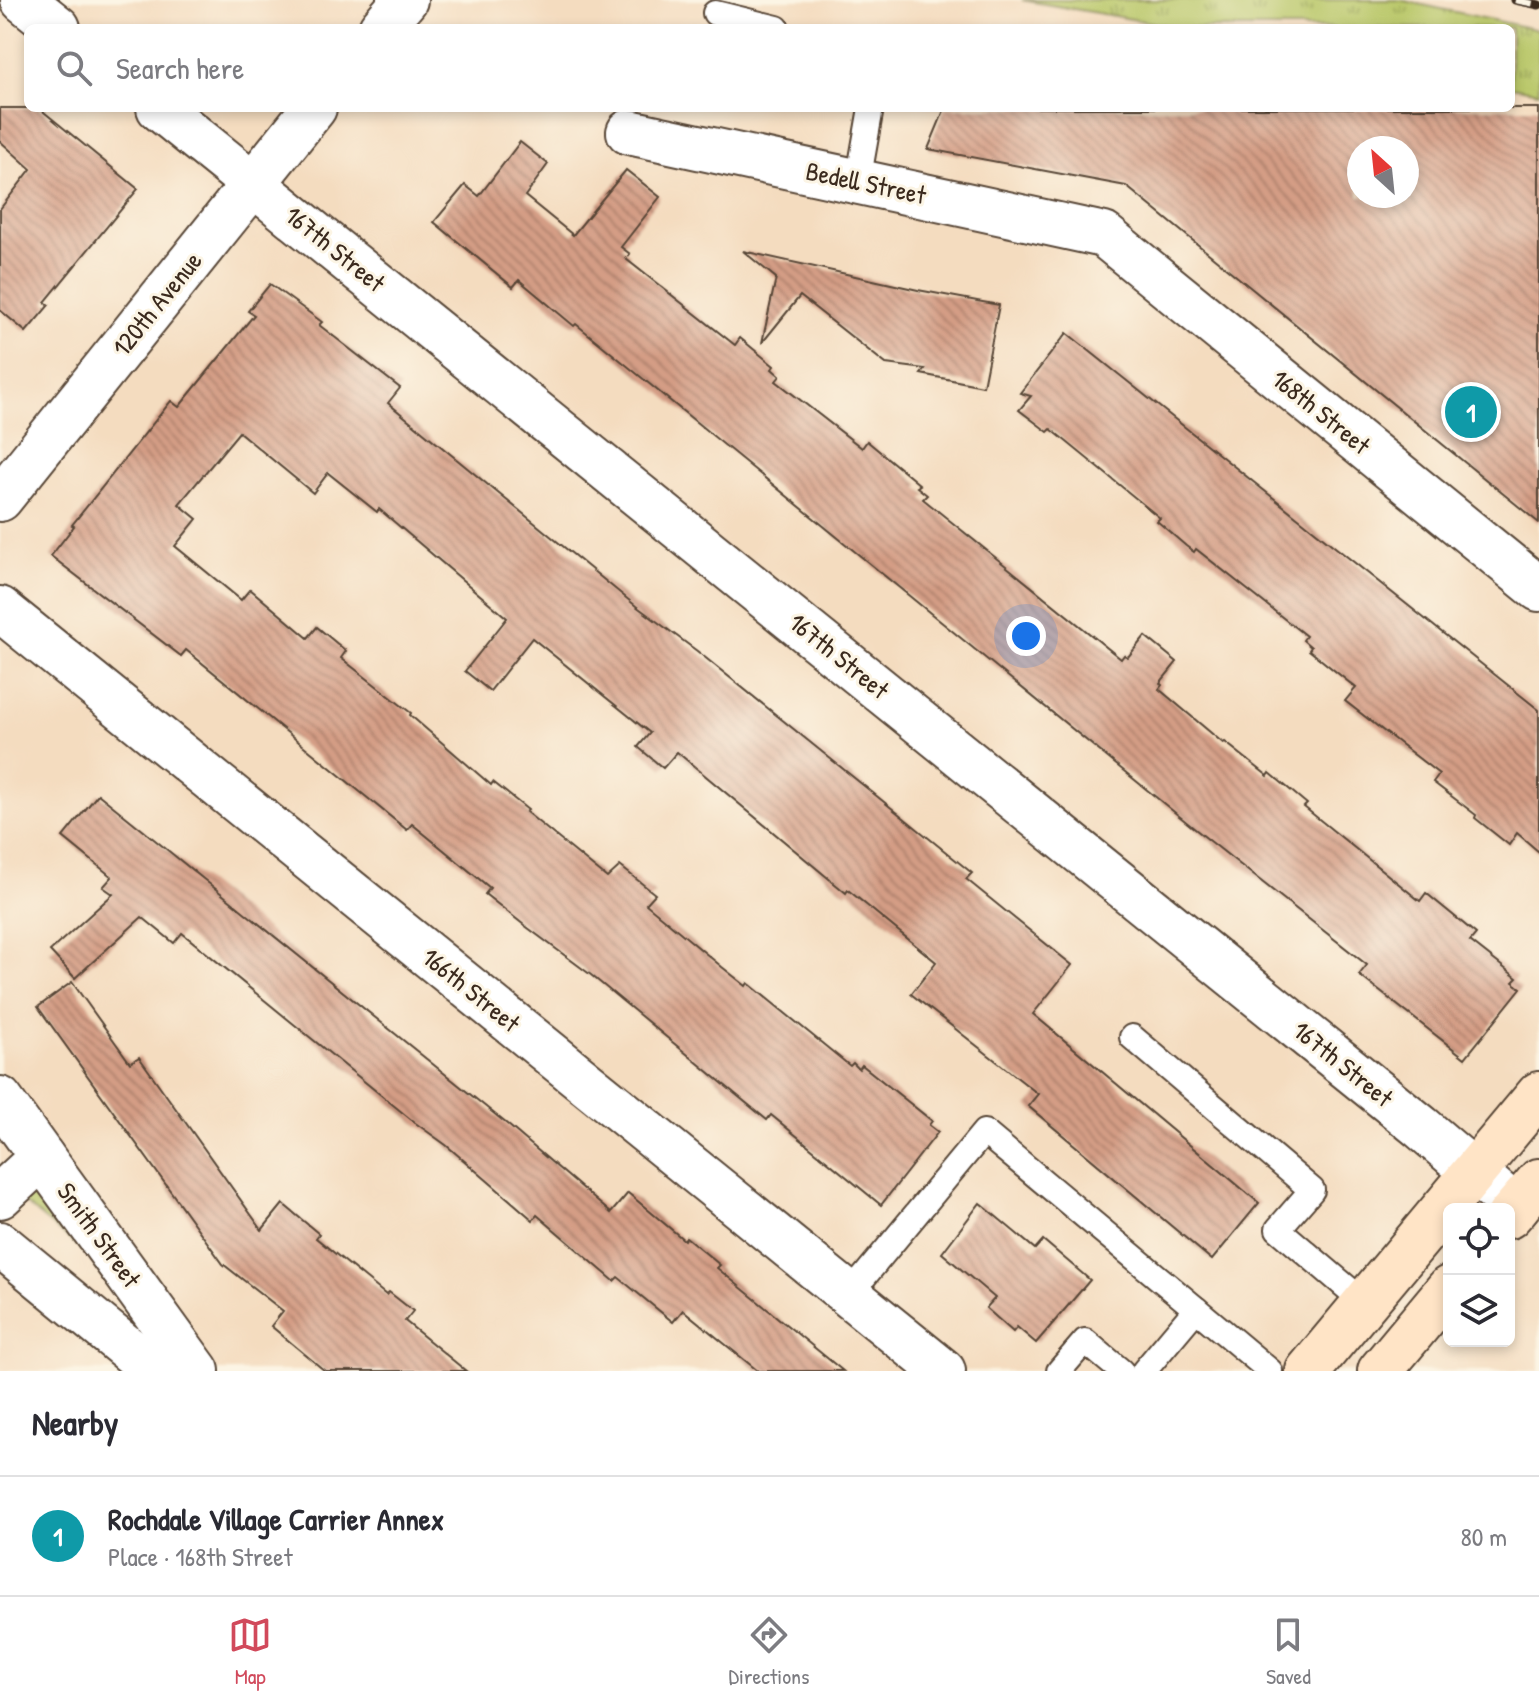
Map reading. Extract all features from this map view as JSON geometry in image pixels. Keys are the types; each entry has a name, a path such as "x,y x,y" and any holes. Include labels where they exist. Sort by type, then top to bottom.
{"main road":[{"path":"1308,1371 1539,1094"},
{"path":"1380,1371 1443,1295"}],"street":[{"path":"23,0 53,24"},
{"path":"384,24 405,0"},
{"name":"167th Street","path":"164,112 1473,1171 1521,1202"},
{"name":"120th Avenue","path":"0,499 311,112"},
{"name":"Bedell Street","path":"629,132 1104,235"},
{"name":"168th Street","path":"1104,235 1539,589"},
{"name":"166th Street","path":"0,609 943,1371"},
{"name":"Smith Street","path":"0,1099 197,1371"},
{"path":"0,1196 42,1157"},
{"path":"0,1244 155,1371"}],"lane":[{"path":"715,13 760,24"},
{"path":"858,182 870,112"},
{"path":"1132,1037 1312,1190 1278,1229 1365,1303"},
{"path":"849,1295 984,1132 1270,1371"},
{"path":"1144,1371 1196,1309"},
{"path":"1059,1371 1085,1341 1121,1371"}],"green space":[{"path":"1022,0 1400,0 1511,24 1160,24"},
{"path":"1515,25 1539,30 1539,92 1515,88"},
{"path":"48,1172 106,1269 22,1201"}],"building":[{"path":"0,108 44,112 138,189 45,302 49,305 26,332 0,310 0,209 31,169 0,141"},
{"path":"1515,108 1539,108 1539,523 1126,186 928,149 943,112 1515,112"},
{"path":"520,142 548,164 525,196 573,235 626,170 660,197 621,247 630,254 626,259 735,345 740,338 774,366 772,369 780,376 776,381 862,448 867,441 920,485 917,487 927,495 923,499 1121,659 1124,655 1128,657 1145,636 1177,662 1160,683 1159,689 1223,743 1268,776 1270,773 1307,804 1304,807 1420,901 1426,893 1476,934 1470,941 1517,978 1513,982 1521,988 1465,1058 1359,975 1367,965 1195,829 576,324 574,326 519,280 513,287 434,222 465,185 479,196"},
{"path":"743,251 999,305 983,386 921,374 925,369 886,364 800,296 762,343 776,278"},
{"path":"270,284 322,322 319,325 400,388 388,403 636,606 697,651 972,873 966,879 1072,965 1033,1014 1259,1203 1212,1260 1028,1106 1038,1094 911,994 936,962 848,890 846,893 677,752 663,768 638,747 650,733 532,638 490,691 465,671 507,618 379,509 377,512 328,473 313,493 239,432 179,504 197,519 175,546 241,600 250,589 308,638 317,627 346,651 341,658 411,713 491,785 493,782 528,810 526,812 607,878 620,866 655,894 646,904 722,967 746,986 748,983 850,1066 853,1063 859,1069 862,1065 932,1121 929,1125 938,1132 881,1205 771,1115 767,1120 591,975 485,894 490,888 412,824 407,830 186,650 181,656 51,556 171,401 179,407 254,315 248,311"},
{"path":"1067,333 1539,710 1539,852 1517,833 1509,845 1475,818 1476,815 1433,782 1439,774 1345,701 1356,688 1309,650 1311,647 1303,640 1306,636 1196,549 1194,552 1186,546 1157,521 1160,518 1051,429 1048,432 1019,410 1031,396 1020,393"},
{"path":"98,794 507,1124 611,1213 628,1193 684,1240 686,1237 720,1265 717,1268 843,1371 758,1371 683,1310 673,1322 618,1277 614,1281 537,1215 533,1220 446,1145 182,933 174,943 142,917 75,978 50,951 113,894 103,887 112,877 63,837"},
{"path":"72,982 130,1063 139,1057 262,1230 283,1204 319,1234 316,1238 386,1295 389,1292 413,1311 405,1321 466,1371 325,1371 271,1326 283,1311 223,1264 38,1007"},
{"path":"980,1203 1035,1249 1043,1240 1090,1280 1036,1343 1017,1327 1013,1332 986,1308 995,1298 942,1253"}],"railway":[{"path":"1515,0 1539,5"}],"place":[{"name":"Rochdale Village Carrier Annex","path":"1471,412"}]}
